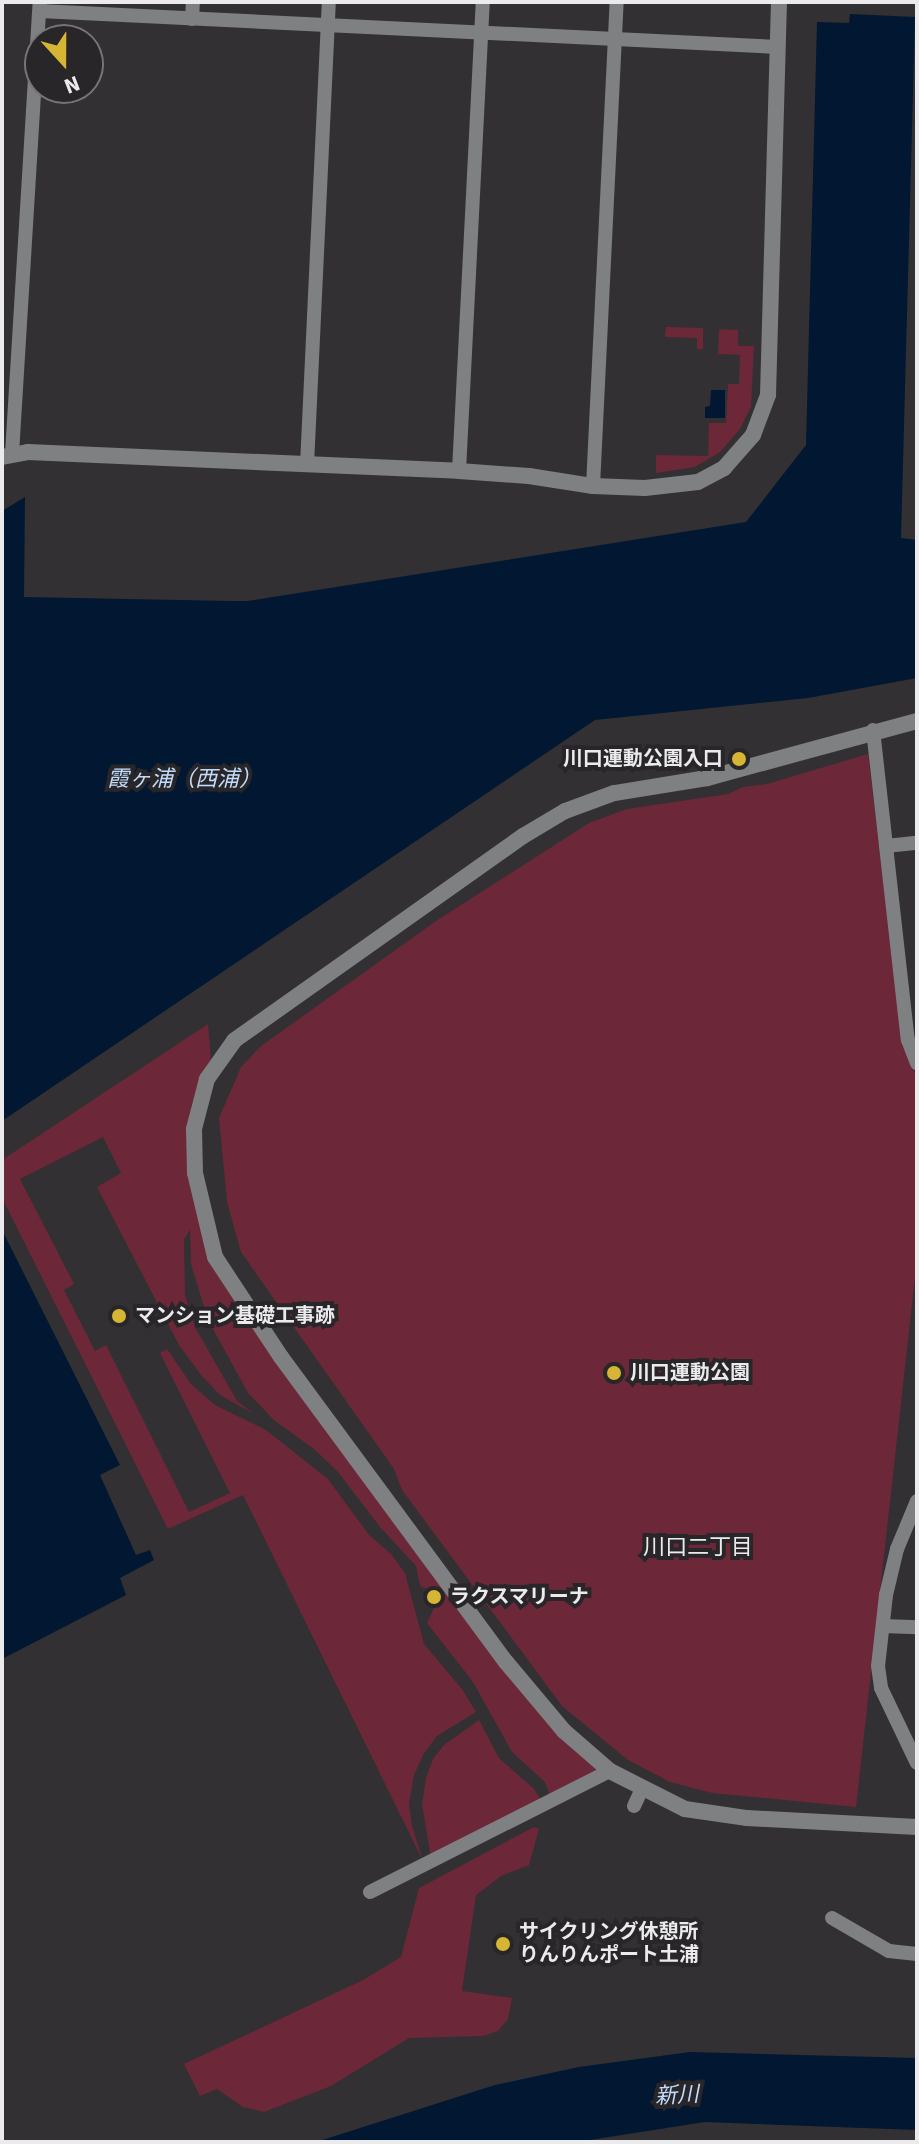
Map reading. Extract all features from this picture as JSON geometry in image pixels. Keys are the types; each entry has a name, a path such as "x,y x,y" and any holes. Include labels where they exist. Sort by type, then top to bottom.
{"street":[{"path":"192,19 193,2"},
{"path":"307,465 329,2"},
{"path":"459,471 483,2"},
{"path":"593,486 617,2"},
{"path":"778,47 328,27 40,7 7,456 459,471 529,476 593,486 676,487 698,482 724,468 740,453 758,425 768,395 778,47 779,2"},
{"path":"917,721 873,730 707,778 614,793 565,811 523,836 234,1041 207,1079 194,1129 195,1173 215,1257 281,1357 506,1662 564,1731 610,1771 685,1809 747,1818 917,1827"},
{"path":"873,730 908,1040 917,1063"},
{"path":"886,846 917,843"},
{"path":"917,1501 897,1549 886,1595 878,1666 881,1688 917,1763"},
{"path":"883,1626 917,1627"},
{"path":"370,1892 610,1771"},
{"path":"634,1806 642,1789"},
{"path":"832,1918 889,1951 917,1954"}],"shaded area":[{"path":"666,327 703,328 703,349 697,349 697,338 665,337"},
{"path":"719,329 738,330 738,346 754,346 751,407 740,429 720,452 695,467 656,473 656,455 708,456 709,423 726,423 728,384 739,384 740,355 718,354"},
{"name":"川口運動公園","path":"868,754 902,1040 917,1079 917,1259 856,1807 712,1793 670,1782 628,1760 562,1706 402,1490 394,1469 241,1252 227,1202 219,1118 241,1067 261,1046 436,921 589,823 627,809 728,794 743,787 767,784"},
{"path":"208,1024 211,1060 192,1103 188,1128 188,1175 208,1260 276,1361 603,1771 551,1798 545,1782 512,1752 473,1682 427,1623 440,1595 420,1586 416,1566 380,1527 338,1472 314,1449 275,1421 248,1393 208,1320 191,1264 190,1230 184,1239 185,1295 195,1327 237,1401 254,1414 220,1395 201,1375 179,1345 97,1187 121,1173 103,1137 20,1179 74,1284 64,1290 95,1351 106,1345 189,1512 230,1493 160,1353 167,1349 191,1384 215,1405 266,1430 328,1479 369,1535 391,1554 405,1573 424,1644 462,1689 476,1712 437,1736 424,1753 414,1775 409,1804 423,1861 243,1495 168,1529 2,1198 2,1160"},
{"path":"479,1720 499,1758 534,1789 542,1802 431,1858 422,1804 426,1778 433,1759 444,1745"},
{"path":"534,1827 539,1829 529,1865 501,1876 476,1895 462,1991 512,1998 508,2019 498,2031 483,2036 409,2038 331,2086 264,2112 243,2107 217,2089 200,2096 184,2064 363,1980 401,1957 419,1888"}],"water":[{"name":"霞ヶ浦（西浦）","path":"850,14 915,17 901,538 917,540 917,678 808,698 595,720 2,1121 2,511 25,497 24,597 230,601 248,601 746,522 806,445 817,22 849,23"},
{"path":"711,390 725,390 725,418 705,418"},
{"path":"2,1230 120,1465 100,1475 136,1555 150,1550 154,1560 120,1578 126,1595 2,1659"},
{"name":"新川","path":"690,2052 917,2058 917,2130 705,2122 577,2142 316,2142 495,2085 579,2067"}],"place":[{"name":"川口運動公園入口","path":"739,759"},
{"name":"マンション基礎工事跡","path":"119,1316"},
{"name":"川口運動公園","path":"614,1373"},
{"name":"ラクスマリーナ","path":"434,1597"},
{"name":"サイクリング休憩所 りんりんポート土浦","path":"503,1944"}],"district":[{"name":"川口二丁目","path":"698,1548"}]}
